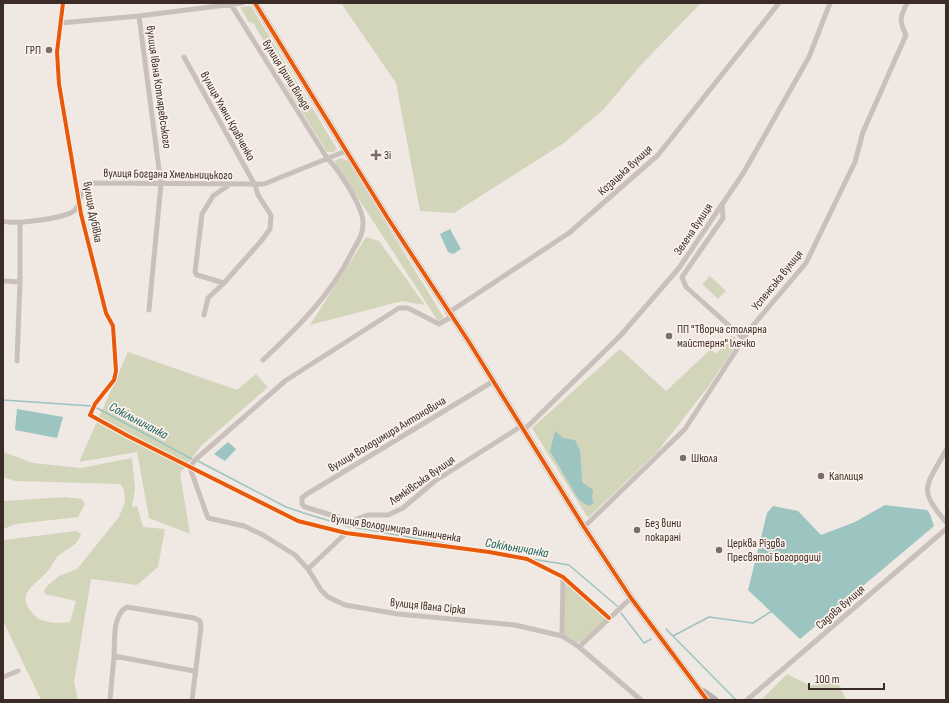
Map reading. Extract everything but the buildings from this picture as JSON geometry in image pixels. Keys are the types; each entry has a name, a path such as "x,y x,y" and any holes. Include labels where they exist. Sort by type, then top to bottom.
{"main road":[{"path":"255,3 346,151 450,315 469,342 521,429 584,527 631,598 707,700"},
{"path":"699,688 715,700"}],"street":[{"name":"вулиця Дубівка","path":"63,3 57,52 59,84 80,199 81,214 104,305 113,326 115,347 116,370 114,380 94,406 90,415"},
{"path":"60,23 139,16 242,3"},
{"name":"Козацька вулиця","path":"450,315 569,233 658,155 779,3"},
{"name":"Зелена вулиця","path":"521,429 621,335 677,271 744,172 809,57 830,3"},
{"name":"Успенська вулиця","path":"584,527 685,429 743,338 806,263 855,162 863,132 906,35 902,26 901,16 907,3"},
{"name":"вулиця Ірини Вільде","path":"231,4 327,158 335,166 362,212 364,224 362,235 344,268 322,299 296,329 263,360"},
{"name":"вулиця Івана Котляревського","path":"139,16 161,184 149,310"},
{"name":"вулиця Уляни Кравченко","path":"184,57 255,185 258,195 271,215 270,229 224,283 208,298 204,315"},
{"name":"вулиця Богдана Хмельницького","path":"3,221 20,222 69,214 76,209 83,186 88,183 264,184 346,151"},
{"path":"224,283 197,275 195,272 202,214 213,196 229,185"},
{"path":"682,277 722,218 722,204"},
{"path":"17,361 20,282 20,222"},
{"path":"677,271 682,277 686,287 743,338"},
{"path":"3,281 20,282"},
{"path":"190,468 195,460 285,381 393,311 399,308 408,308 438,324 450,315"},
{"name":"вулиця Володимира Антоновича","path":"305,507 300,502 307,494 492,382"},
{"name":"вулиця Володимира Винниченка","path":"90,415 190,468 298,521 346,533 489,552 526,560 563,577 609,618"},
{"name":"Лемківська вулиця","path":"305,507 351,521 368,515 388,515 403,508 435,481 521,429"},
{"path":"946,450 927,488 930,502 946,522"},
{"name":"вулиця Івана Сірка","path":"190,468 208,518 244,526 263,534 295,555 308,569 321,590 328,597 346,606 398,614 515,625 562,636 579,647 641,700"},
{"name":"Садова вулиця","path":"748,699 946,529"},
{"path":"308,569 346,533"},
{"path":"562,636 563,577"},
{"path":"579,647 631,598"},
{"path":"110,700 117,618 120,610 127,607 194,618 200,621 192,700"},
{"path":"114,656 194,672"},
{"path":"3,677 18,671"}],"green space":[{"path":"341,3 701,3 639,67 604,109 564,143 454,213 420,211 396,83"},
{"path":"251,6 337,149 334,152 327,152 286,86 276,62 254,24 248,21 240,7"},
{"path":"341,158 348,161 444,318 438,321 334,161"},
{"path":"366,237 379,241 425,305 402,301 310,325"},
{"path":"710,276 726,291 718,299 702,284"},
{"path":"731,336 735,337 737,344 708,387 658,451 588,518 532,428 620,349 666,391 711,349 716,354"},
{"path":"128,352 237,390 256,374 268,387 201,446 180,474 190,534 149,518 137,452 79,462"},
{"path":"3,452 33,463 81,468 132,458 135,489 132,507 137,506 143,527 165,529 158,567 137,585 91,579 74,682 78,700 41,700 3,621 3,540 76,531 81,534 80,538 75,544 57,557 49,570 32,586 26,596 28,607 36,617 50,622 70,622 76,601 45,594 44,592 46,587 59,576 77,569 119,517 125,502 124,490 120,484 15,481 3,477"},
{"path":"65,497 82,499 85,504 78,517 16,524 3,529 3,501"},
{"path":"566,581 606,617 604,621 581,642 576,643 565,636 562,630 564,583"},
{"path":"787,674 811,686 829,680 840,686 846,700 761,700"}],"water":[{"path":"450,229 461,249 453,254 448,252 440,234"},
{"path":"17,409 63,417 57,438 15,430"},
{"path":"555,431 563,438 575,440 580,450 582,482 593,490 592,499 594,503 589,506 579,500 550,451"},
{"path":"228,442 236,449 225,461 214,454"},
{"path":"885,505 927,510 934,526 800,639 748,590 767,513 773,506 798,511 821,535 855,522"}],"waterway":[{"name":"Сокільничанка","path":"3,400 92,406"},
{"name":"Сокільничанка","path":"95,407 192,459"},
{"name":"Сокільничанка","path":"198,461 286,507 310,515 347,526 453,545"},
{"name":"Сокільничанка","path":"532,559 569,565 617,606"},
{"path":"673,636 709,617 753,623 772,611"},
{"path":"621,613 644,643 651,639"},
{"path":"666,629 736,700"}],"cycle path":[{"path":"63,3 57,52 59,84 81,214 106,313 113,326 116,371 114,380 95,404 90,415 128,436 298,521 346,533 489,552 527,559 563,577 609,618"},
{"path":"255,3 387,217 469,342 584,527 631,598 707,700"}],"place":[{"name":"ГРП","path":"49,50"},
{"name":"3і","path":"376,155"},
{"name":"ПП \"Творча столярна майстерня\" Ілечко","path":"669,336"},
{"name":"Школа","path":"683,458"},
{"name":"Каплиця","path":"821,476"},
{"name":"Без вини покарані","path":"637,530"},
{"name":"Церква Різдва Пресвятої Богородиці","path":"719,550"}]}
